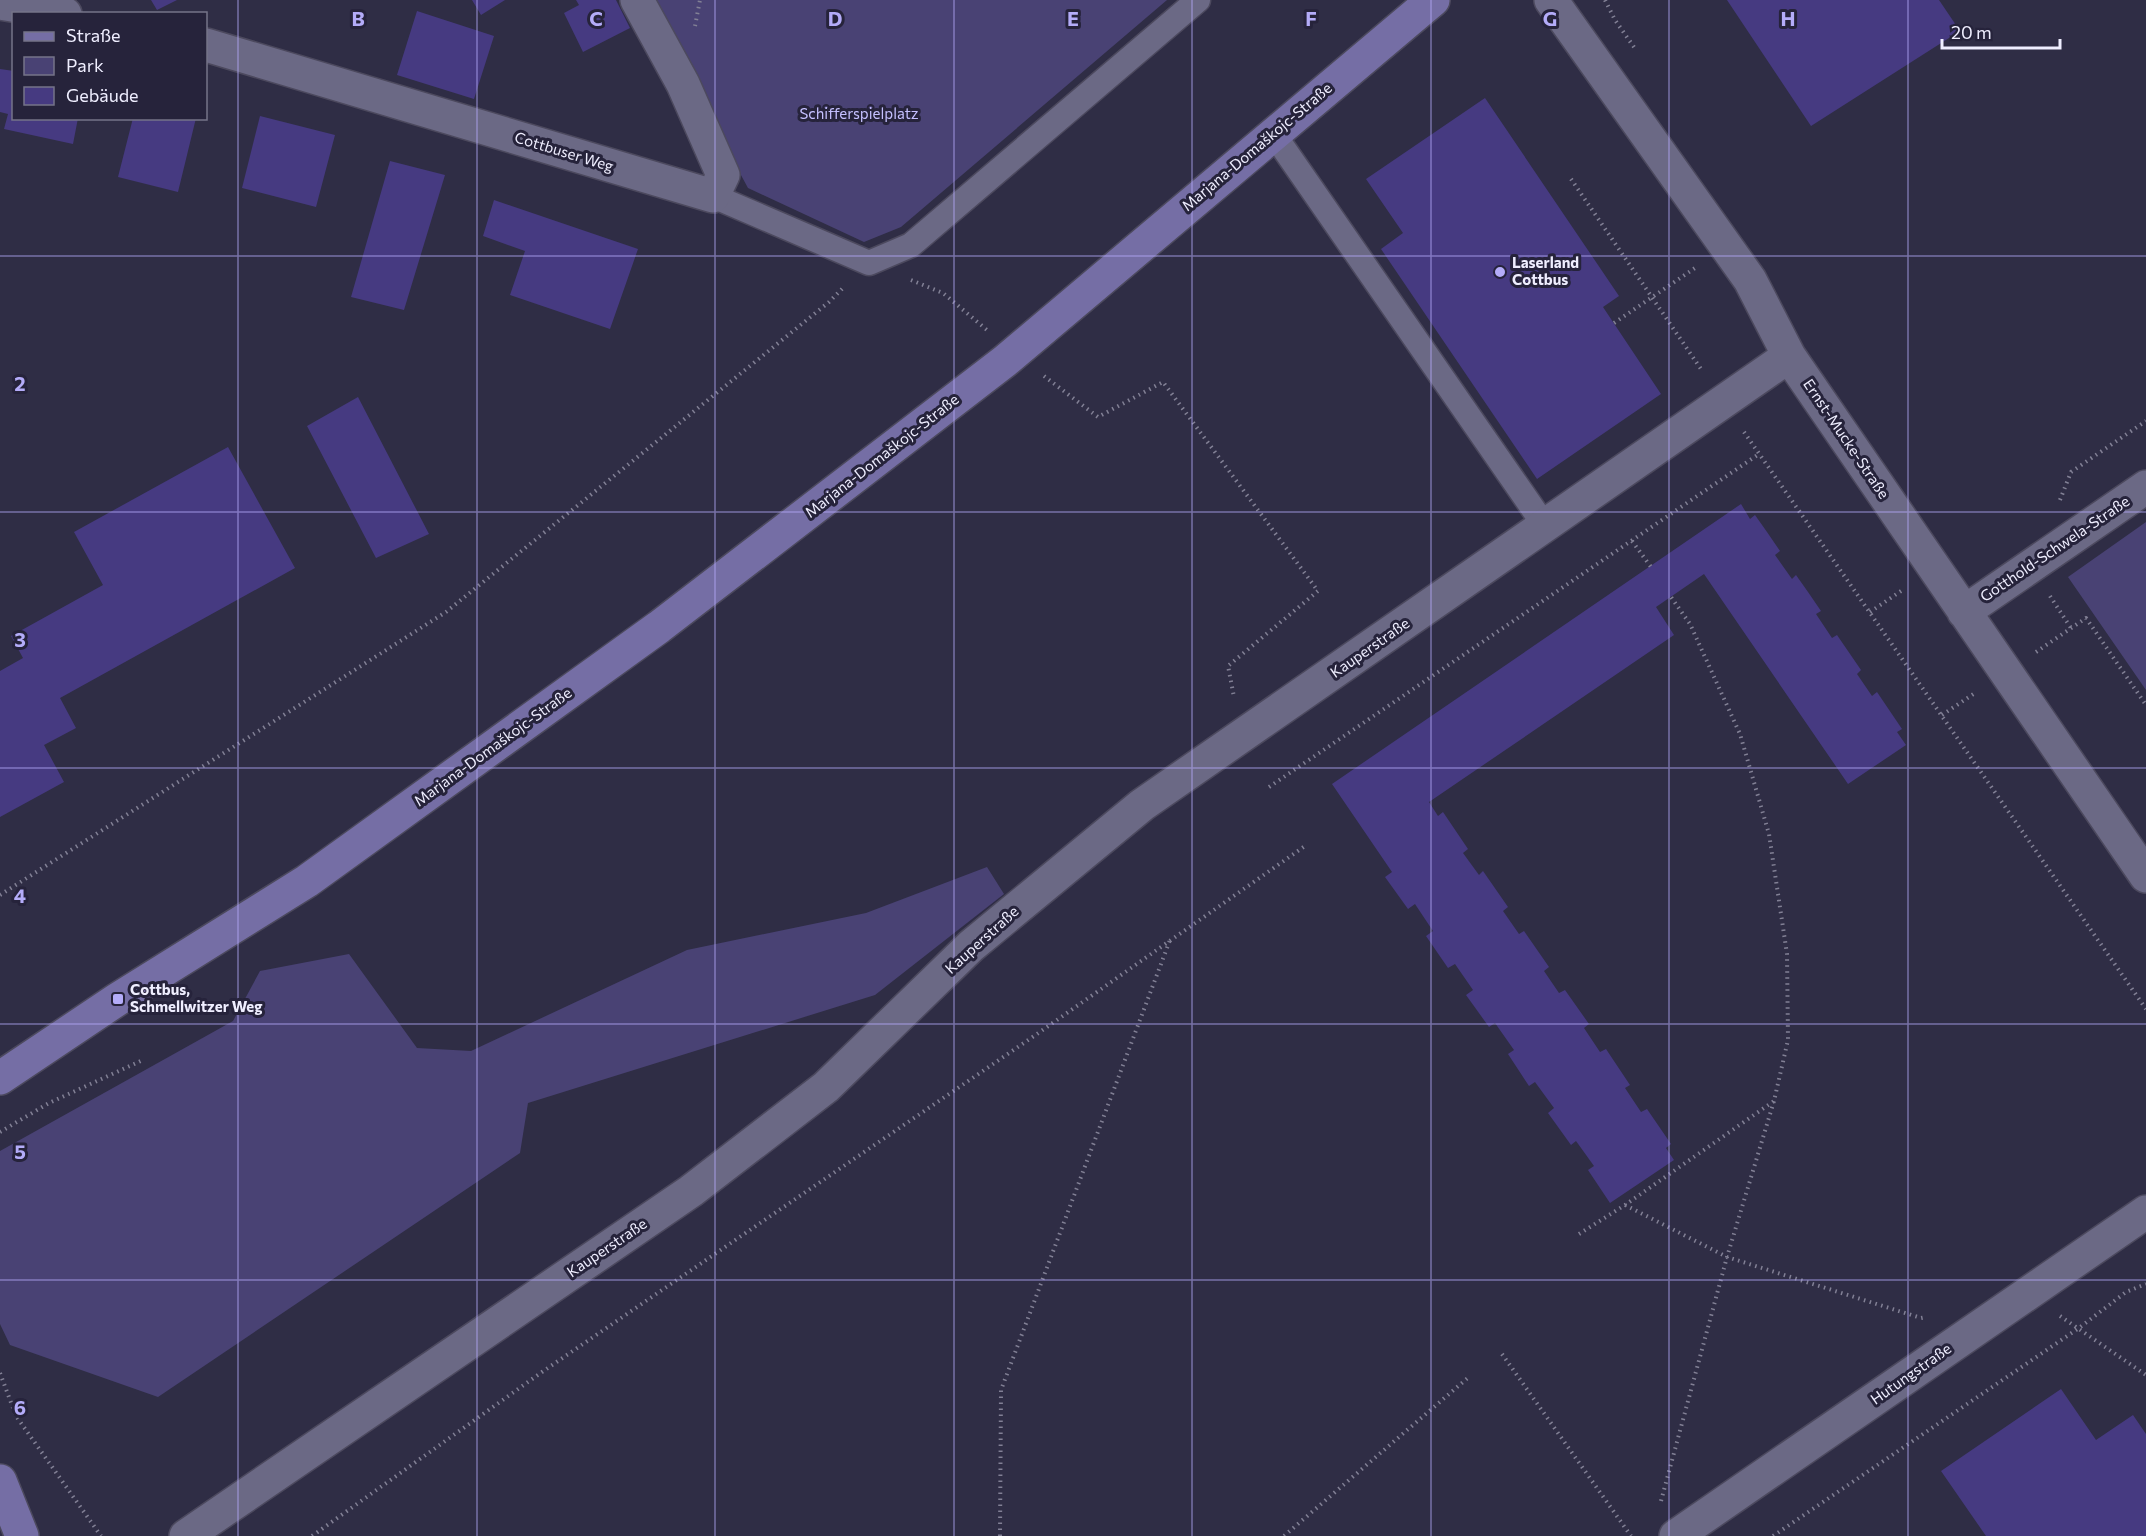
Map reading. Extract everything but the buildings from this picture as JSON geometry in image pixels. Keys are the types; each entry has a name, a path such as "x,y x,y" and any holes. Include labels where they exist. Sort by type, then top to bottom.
{"street":[{"path":"637,0 683,84 723,175 713,196"},
{"name":"Marjana-Domaškojc-Straße","path":"0,1078 118,999 307,881 659,627 1014,353 1433,0"},
{"name":"Ernst-Mucke-Straße","path":"1551,0 1750,280 1789,357 2146,876"},
{"path":"0,3 53,12"},
{"name":"Cottbuser Weg","path":"207,45 713,196"},
{"name":"Kauperstraße","path":"186,1536 691,1191 826,1087 971,946 1142,806 1789,357"},
{"name":"Gotthold-Schwela-Straße","path":"1964,612 2146,487"},
{"name":"Hutungstraße","path":"1676,1536 2146,1212"},
{"path":"0,1481 22,1536"}],"lane":[{"path":"713,196 869,263 911,245 1198,0"},
{"path":"1273,133 1545,526"}],"path":[{"path":"1605,0 1615,20 1642,59"},
{"path":"1571,179 1723,403 2146,1009"},
{"path":"1614,323 1726,247"},
{"path":"0,895 446,612 829,302 869,263 943,293 1014,353 1098,417 1163,382 1318,591 1228,666 1242,736"},
{"path":"2059,504 2071,472 2146,421"},
{"path":"1269,788 1759,454"},
{"path":"1632,540 1651,567"},
{"path":"1660,1503 1727,1257 1774,1101 1788,1040 1787,954 1769,834 1740,734 1690,624 1671,597"},
{"path":"1941,715 2086,618 2146,705"},
{"path":"312,1536 542,1372 1037,1034 1305,846"},
{"path":"1000,1536 1001,1390 1171,939"},
{"path":"0,1132 49,1103 143,1060"},
{"path":"1579,1234 1625,1205 1774,1101"},
{"path":"1625,1205 1727,1257 1921,1318 1932,1315"},
{"path":"1773,1536 2079,1328 2126,1292 2146,1284"},
{"path":"2025,1295 2079,1328 2146,1375"},
{"path":"1502,1354 1630,1536"},
{"path":"0,1373 16,1416 102,1536"},
{"path":"1284,1536 1470,1376"}],"green space":[{"name":"Schifferspielplatz","path":"646,0 1167,0 901,227 864,242 748,188"},
{"path":"2146,522 2146,690 2068,577"},
{"path":"987,867 1004,894 875,995 528,1103 520,1153 158,1397 10,1345 0,1324 0,1151 233,1021 260,971 349,954 417,1048 471,1051 687,950 866,913"}],"place":[{"name":"Laserland Cottbus","path":"1500,272"},
{"name":"Cottbus, Schmellwitzer Weg","path":"118,999"}]}
